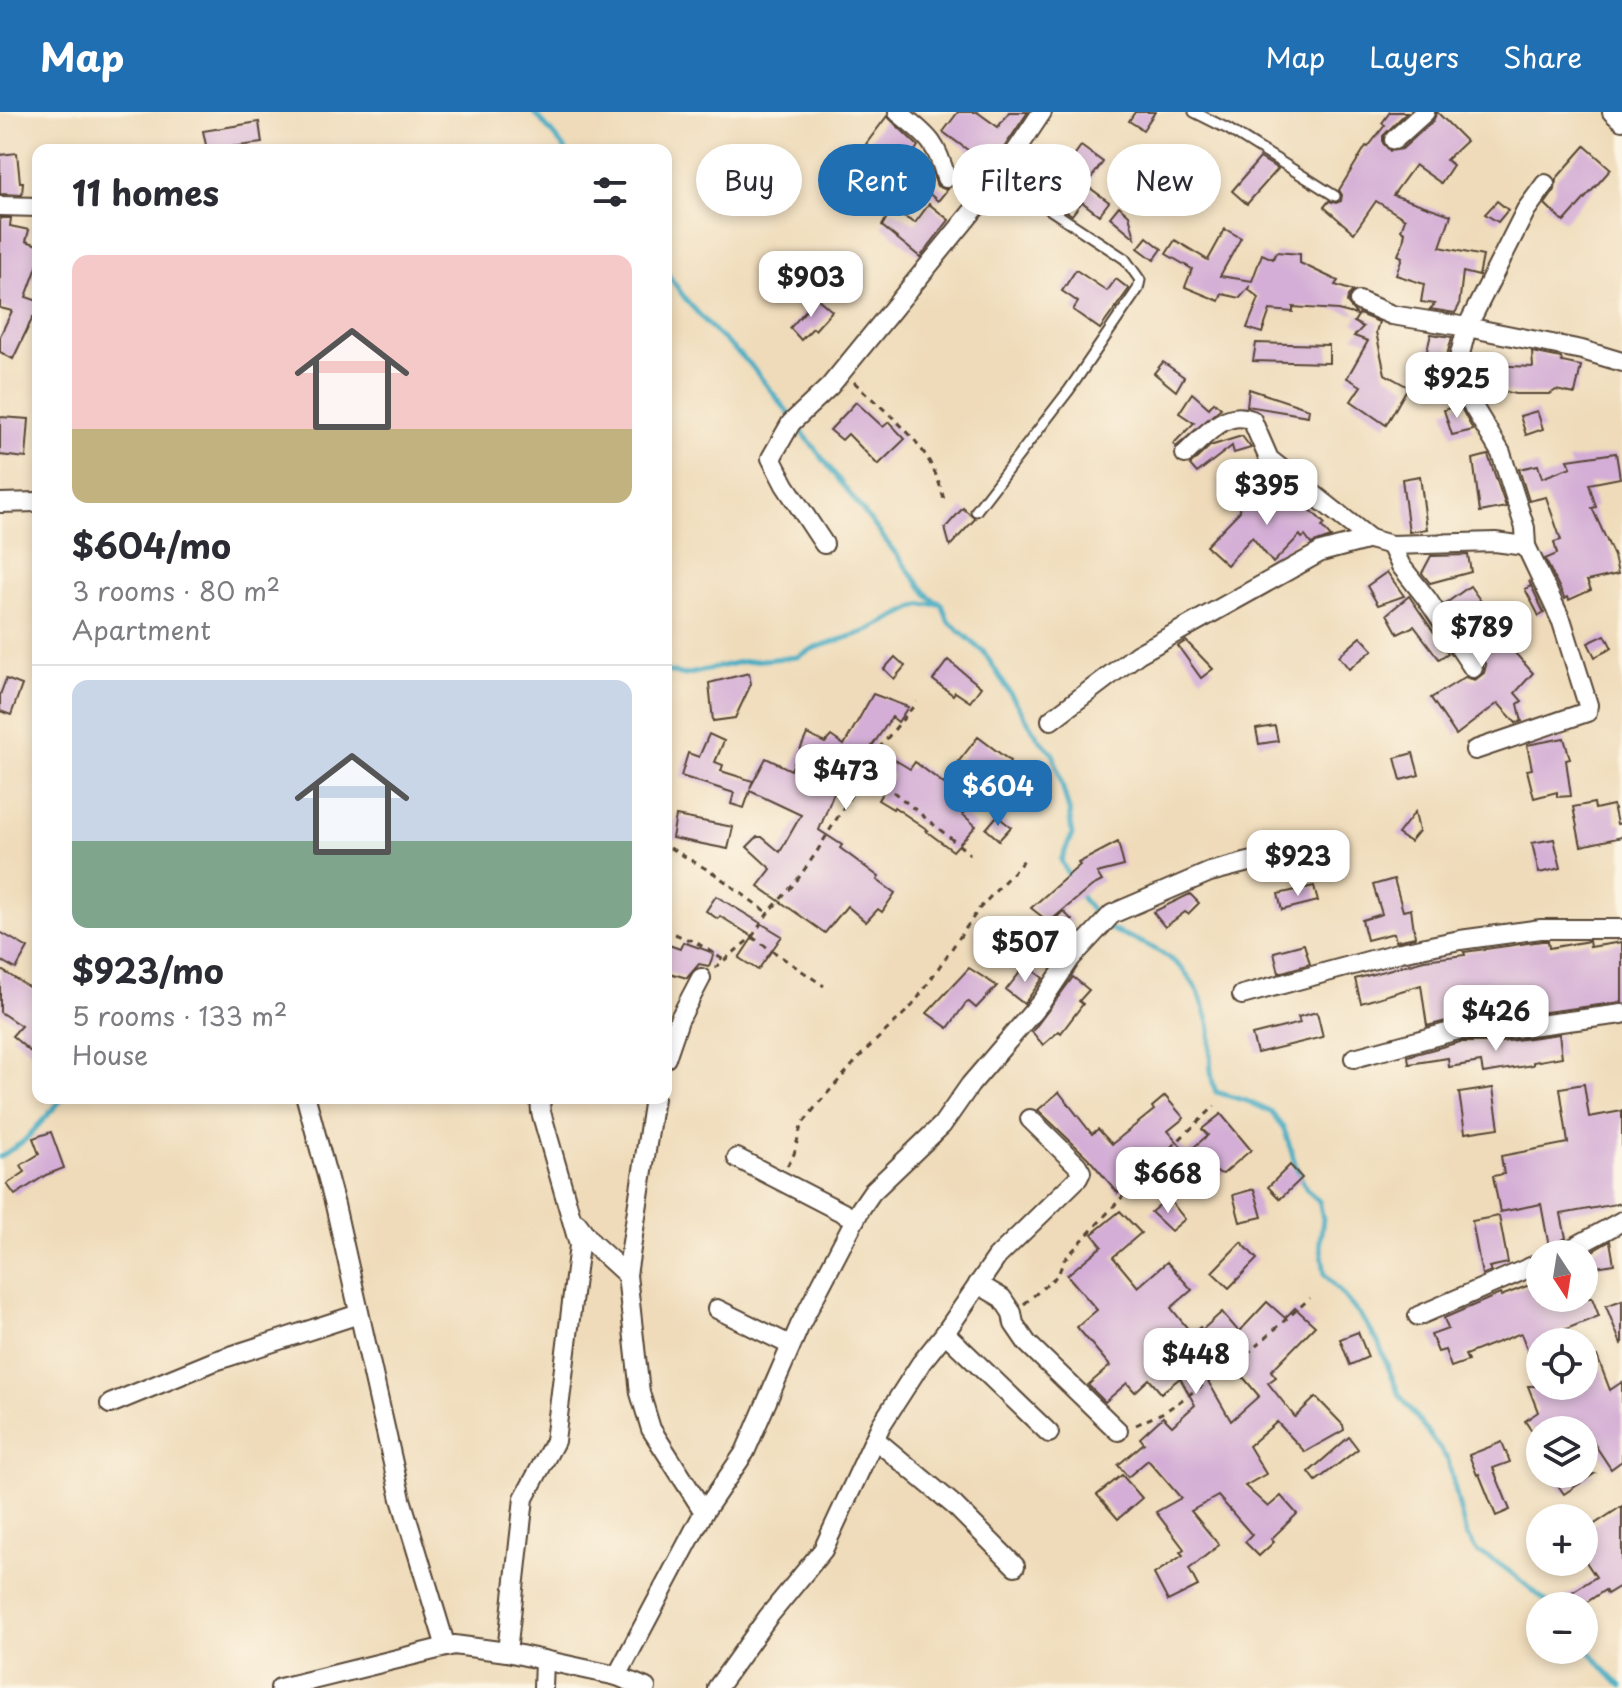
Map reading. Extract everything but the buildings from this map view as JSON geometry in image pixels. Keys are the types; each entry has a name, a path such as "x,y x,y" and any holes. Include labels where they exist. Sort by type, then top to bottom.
{"street":[{"path":"898,112 929,137 939,153 946,178"},
{"path":"1021,144 1042,112"},
{"path":"1394,140 1425,112"},
{"path":"1612,112 1622,121"},
{"path":"1475,750 1587,712 1588,705 1562,622 1526,546 1525,528 1501,453 1471,403 1458,362 1467,327 1526,210 1545,184"},
{"path":"0,206 32,207"},
{"path":"824,544 771,458 795,421 843,371 968,216"},
{"path":"1359,301 1392,315 1582,350 1622,362"},
{"path":"1185,454 1227,417 1242,415 1252,420 1269,459 1370,539 1391,545 1495,542 1526,546"},
{"path":"0,503 32,502"},
{"path":"1051,720 1138,654 1321,552 1370,539"},
{"path":"1391,545 1401,566 1473,668"},
{"path":"617,1676 704,1512 745,1452 790,1345 872,1192 942,1125 970,1085 1042,1001 1071,958 1112,914 1210,872 1264,858 1296,856"},
{"path":"1242,995 1401,952 1460,940 1541,929 1622,929"},
{"path":"672,1040 701,978"},
{"path":"1354,1058 1458,1030 1500,1030 1622,1014"},
{"path":"308,1104 335,1205 401,1499 446,1647"},
{"path":"507,1652 524,1498 555,1441 579,1245 540,1104"},
{"path":"653,1104 627,1275 640,1393 651,1429 704,1512"},
{"path":"717,1688 768,1617 823,1550 881,1425 921,1363 997,1257 1081,1172 1030,1119"},
{"path":"737,1158 855,1219"},
{"path":"570,1214 592,1243 627,1275"},
{"path":"1587,1240 1622,1221"},
{"path":"1418,1316 1526,1269"},
{"path":"978,1284 1002,1298 1027,1343 1118,1431"},
{"path":"717,1309 790,1345"},
{"path":"110,1404 215,1361 359,1314"},
{"path":"945,1333 1049,1433"},
{"path":"876,1440 955,1506 1015,1566"},
{"path":"280,1688 454,1645 507,1652 617,1676 646,1688"},
{"path":"543,1688 544,1660"}],"lane":[{"path":"1194,112 1228,129 1335,196"},
{"path":"976,511 1069,390 1138,289 1140,280 1125,259 1060,216"}],"path":[{"path":"843,371 911,433 939,476 944,500"},
{"path":"701,978 752,937 768,913 795,883 865,769 917,702"},
{"path":"865,769 970,854"},
{"path":"672,849 715,874 768,913"},
{"path":"778,1179 794,1154 801,1126 817,1105 863,1053 913,1005 979,909 1027,857"},
{"path":"675,934 697,943 725,961"},
{"path":"752,937 824,986"},
{"path":"1012,1313 1058,1275 1064,1260 1149,1168 1215,1106"},
{"path":"1118,1431 1166,1411 1247,1354 1310,1298"}],"waterway":[{"path":"534,112 561,144"},
{"path":"672,280 715,332 749,363 791,416"},
{"path":"796,424 930,598 942,604 948,621 984,652 1039,739 1053,753 1069,810 1072,835 1061,860 1070,879"},
{"path":"672,672 685,675 740,662 797,657 814,648 865,632 919,605 941,604"},
{"path":"1077,891 1099,921"},
{"path":"1107,928 1166,956 1188,976 1209,1022 1211,1069 1216,1092 1271,1112 1284,1129 1298,1172 1307,1190 1319,1201 1323,1219 1320,1241 1325,1274 1378,1342 1399,1394 1448,1460 1466,1535 1478,1553 1505,1568 1535,1592"},
{"path":"0,1157 24,1141 58,1104"},
{"path":"1598,1661 1622,1686"}]}
